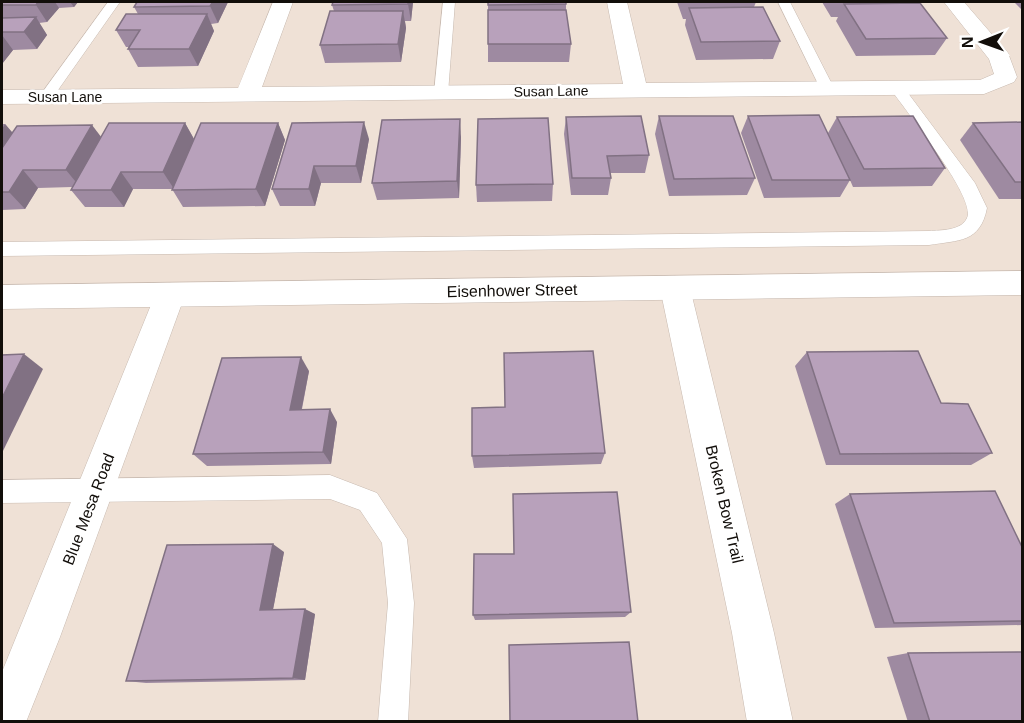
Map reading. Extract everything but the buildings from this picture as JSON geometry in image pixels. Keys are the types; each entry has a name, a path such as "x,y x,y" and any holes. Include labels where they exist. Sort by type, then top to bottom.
{"street":[{"path":"247,95 283,2"},
{"path":"617,2 636,90"},
{"name":"Susan Lane","path":"2,97 984,87 1006,77 1000,58 954,2"},
{"name":"Eisenhower Street","path":"2,297 1023,283"},
{"name":"Broken Bow Trail","path":"675,288 753,633 770,722"},
{"name":"Blue Mesa Road","path":"3,722 39,636 170,295"}],"lane":[{"path":"46,97 114,2"},
{"path":"441,93 449,2"},
{"path":"784,2 827,88"},
{"path":"2,249 929,238 963,233 975,222 978,208 969,187 897,88"},
{"path":"2,492 330,487 368,501 394,539 401,603 393,722"}]}
